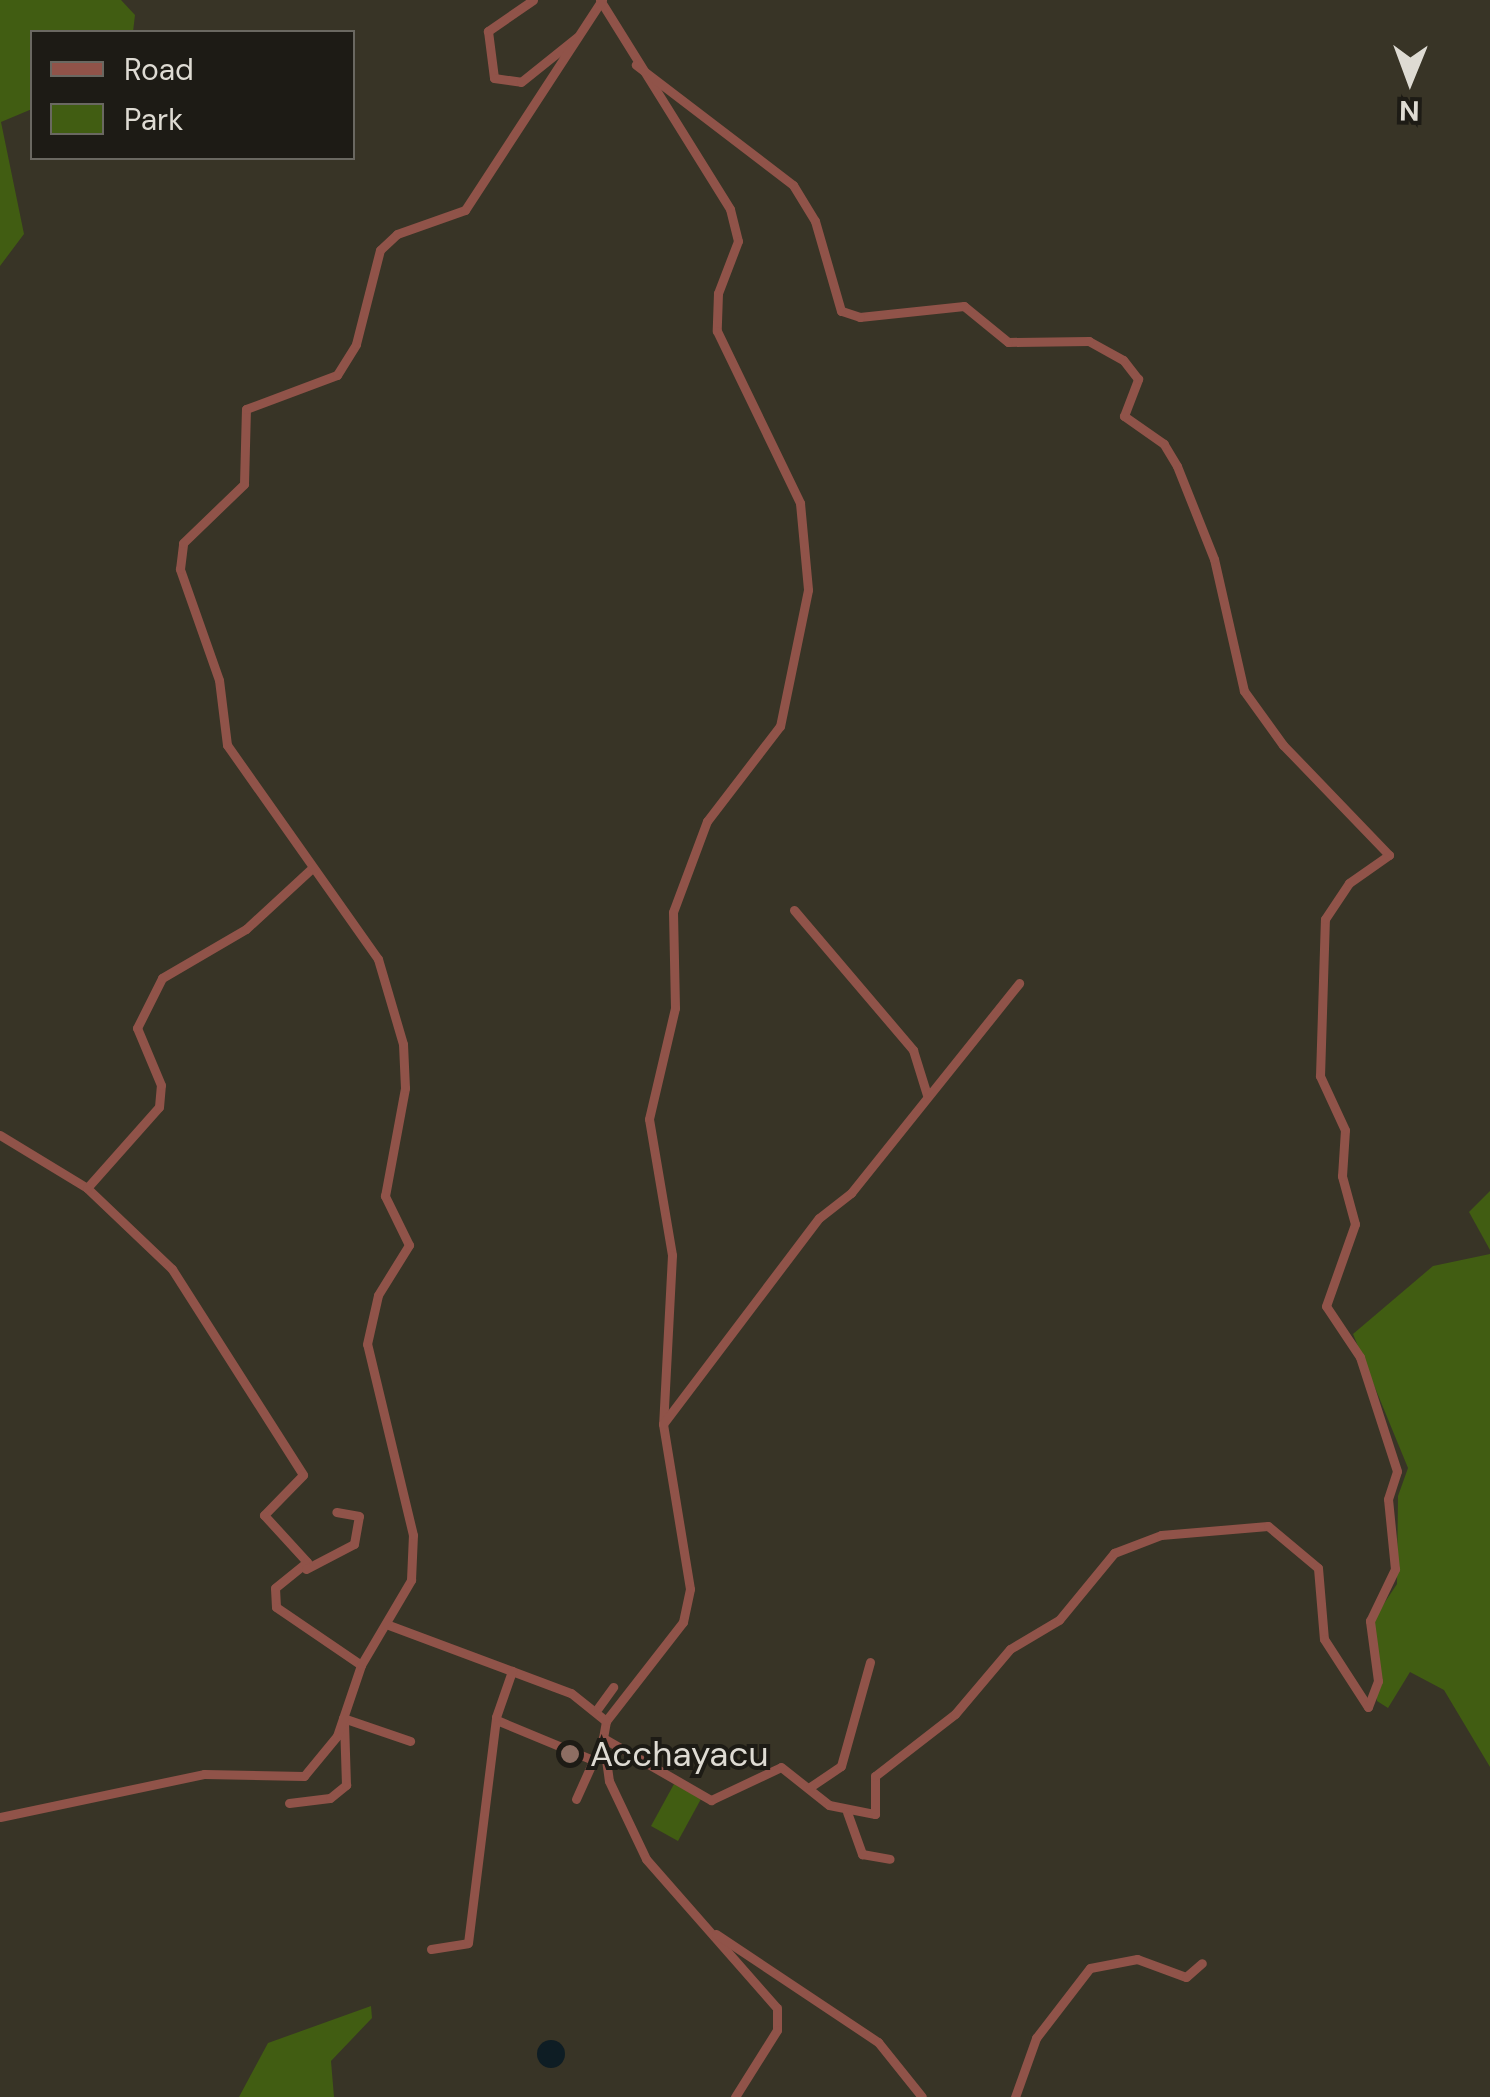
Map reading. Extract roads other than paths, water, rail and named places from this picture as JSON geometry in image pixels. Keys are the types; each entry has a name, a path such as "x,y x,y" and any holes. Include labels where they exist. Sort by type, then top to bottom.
{"street":[{"path":"533,0 488,31 488,70 499,82 521,82 580,36"},
{"path":"0,1817 204,1774 304,1776 344,1718 361,1665 411,1580 413,1535 367,1344 378,1295 409,1245 385,1196 406,1064 378,959 227,746 218,680 186,603 183,544 244,484 246,409 268,393 306,390 337,375 356,344 380,250 396,234 465,210 600,1"},
{"path":"600,1 636,65 730,209 738,241 718,293 717,331 800,503 808,590 780,726 707,822 674,912 675,1008 649,1119 672,1255 664,1424 690,1589 683,1622 606,1721 603,1738 604,1751 646,1859 777,2008 777,2030 735,2097"},
{"path":"603,1738 710,1800 780,1768 847,1812 875,1814 875,1776 955,1714 1010,1648 1058,1620 1114,1553 1160,1536 1268,1526 1318,1568 1324,1639 1355,1699 1376,1703 1370,1621 1396,1569 1388,1498 1397,1471 1360,1357 1326,1306 1356,1224 1342,1176 1346,1130 1320,1076 1322,966 1334,900 1389,855 1283,746 1244,691 1214,559 1178,466 1164,444 1124,416 1138,379 1123,360 1089,342 1008,342 964,306 860,317 841,311 815,221 793,185 636,65"},
{"path":"87,1188 158,1107 161,1085 137,1028 162,978 246,928 311,869"},
{"path":"794,910 912,1050 927,1095"},
{"path":"664,1424 1019,983"},
{"path":"0,1135 87,1188 172,1269 198,1322 298,1464 301,1485 264,1515 306,1570"},
{"path":"336,1512 359,1516 354,1544 275,1588 276,1607 361,1665"},
{"path":"386,1624 598,1708 606,1721"},
{"path":"810,1787 840,1766 870,1662"},
{"path":"431,1949 468,1943 496,1716 512,1671"},
{"path":"598,1708 614,1687"},
{"path":"344,1718 410,1741"},
{"path":"289,1804 330,1798 346,1785 344,1718"},
{"path":"499,1721 593,1760"},
{"path":"576,1799 593,1760 604,1751"},
{"path":"847,1812 862,1854 890,1860"},
{"path":"714,1933 878,2042 922,2097"},
{"path":"1015,2097 1036,2038 1090,1968 1137,1959 1186,1976 1202,1963"}],"place":[{"name":"Acchayacu","path":"570,1754"}]}
